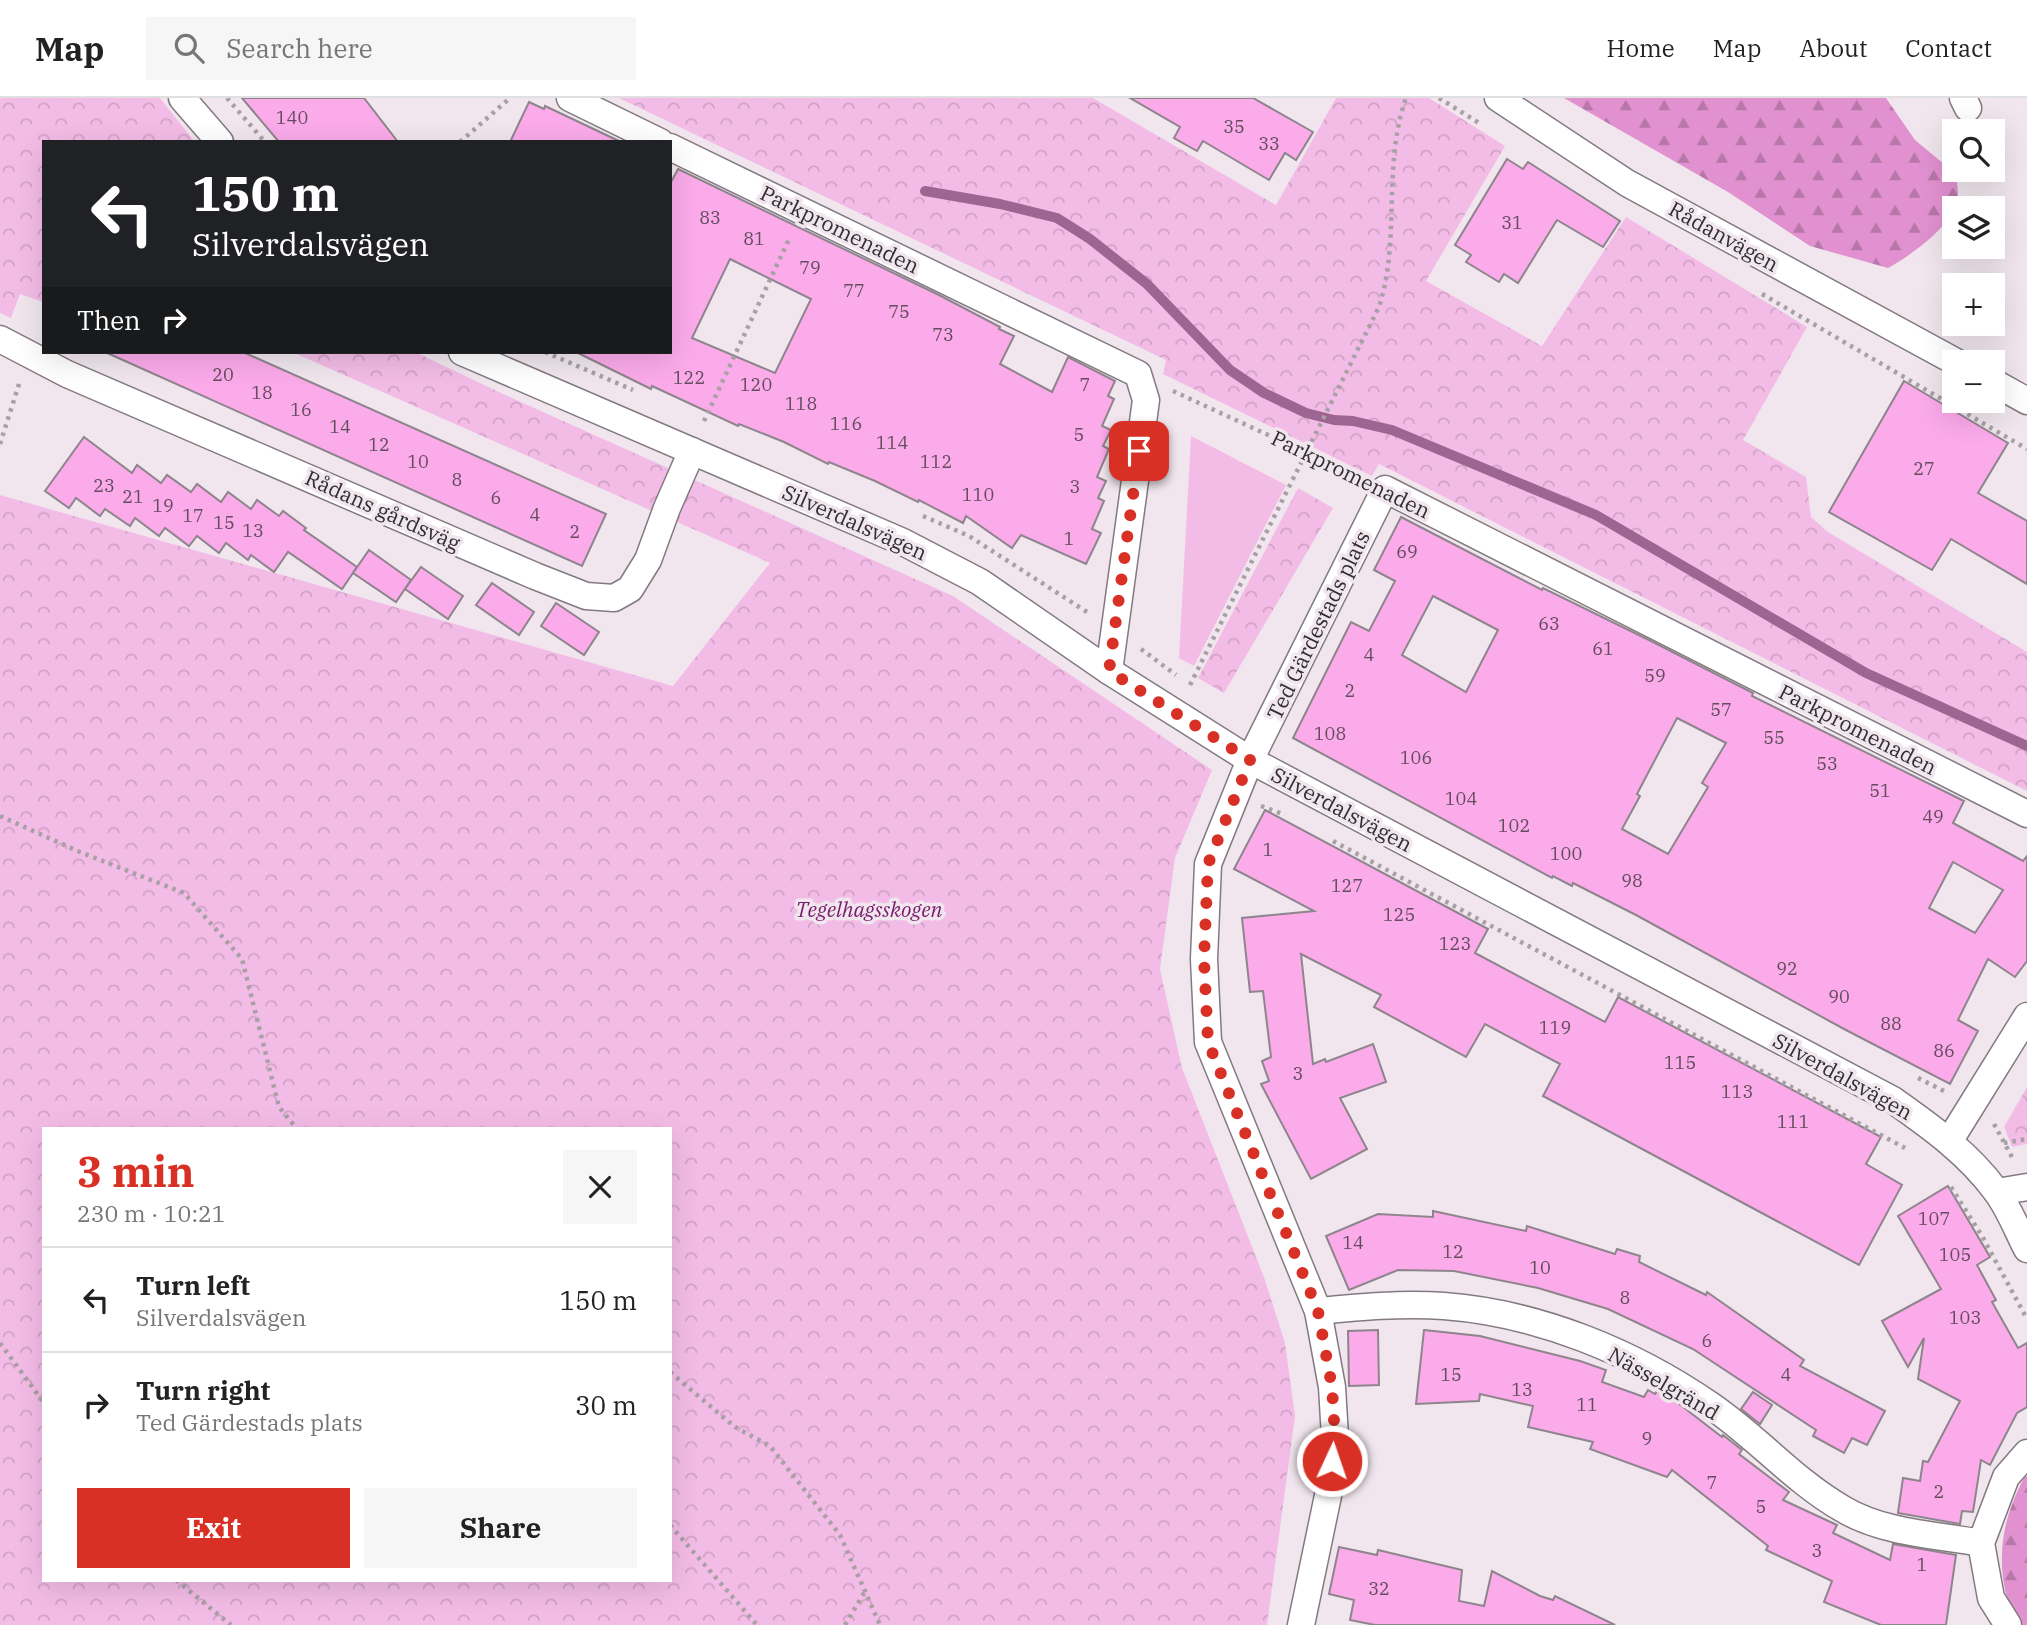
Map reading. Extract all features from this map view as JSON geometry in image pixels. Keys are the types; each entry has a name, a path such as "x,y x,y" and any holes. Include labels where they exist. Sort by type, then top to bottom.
{"street":[{"path":"182,98 218,140"},
{"path":"570,98 656,140"},
{"name":"Rådanvägen","path":"1498,98 1627,183 1942,354"},
{"name":"Parkpromenaden","path":"672,148 1138,374"},
{"name":"Rådans gårdsväg","path":"0,339 67,374 586,596 614,598 630,589 648,560 692,451"},
{"name":"Silverdalsvägen","path":"467,354 914,548 980,582 1109,671 1250,760 1893,1100 1950,1140 1997,1192 2027,1250"},
{"path":"1109,671 1146,400 1138,374"},
{"path":"2005,389 2027,401"},
{"name":"Parkpromenaden","path":"1385,489 2027,814"},
{"name":"Ted Gärdestads plats","path":"1301,1625 1330,1486 1335,1437 1332,1387 1318,1311 1208,1042 1204,959 1208,864 1250,760 1385,489"},
{"path":"1950,1140 2027,1016"},
{"path":"1997,1192 2021,1175"},
{"name":"Nässelgränd","path":"1318,1311 1382,1304 1445,1306 1504,1314 1560,1328 1636,1362 1710,1405 1844,1510 1882,1525 1981,1543"},
{"path":"2008,1625 1992,1598 1981,1543 2006,1477 2027,1453"}],"path":[{"path":"227,98 263,140"},
{"path":"462,140 510,98"},
{"path":"1190,685 1379,307 1387,282 1394,149 1406,98"},
{"path":"692,416 704,421 802,211"},
{"path":"0,444 29,354"},
{"path":"550,354 643,394"},
{"name":"Parkpromenaden","path":"1138,374 1385,489"},
{"path":"919,514 969,536 1114,630 1201,693"},
{"path":"1253,810 1257,804 1291,818"},
{"path":"0,816 80,852 184,893 242,959 279,1107 295,1127"},
{"path":"1327,838 1914,1153"},
{"path":"1909,1073 1943,1092 1973,1102 1992,1119 2021,1175"},
{"path":"2004,1143 2027,1139"},
{"path":"1948,1182 1982,1236 2027,1320"},
{"path":"0,1343 42,1401"},
{"path":"672,1374 736,1427 770,1446 840,1535 880,1625"},
{"path":"672,1527 757,1625"},
{"path":"178,1582 231,1625"},
{"path":"845,1625 864,1593"}],"green space":[{"path":"0,98 160,98 193,140 42,140 42,301 20,294 11,318 0,313"},
{"path":"619,98 1093,98 1276,205 1336,98 1429,98 1505,146 1426,281 1542,346 1626,217 1807,327 1743,440 1806,477 1811,517 1828,532 2027,652 2027,791 1379,464 1372,476 1163,374 1166,360"},
{"path":"1564,98 1886,98 1915,140 1942,162 1942,182 1957,182 1958,191 1958,196 1942,196 1942,226 1918,248 1888,268 1810,246 1728,192"},
{"name":"Tegelhagsskogen","path":"297,354 419,354 953,596 1212,770 1175,858 1160,969 1182,1068 1265,1280 1285,1343 1295,1416 1267,1625 0,1625 0,495 673,686 770,563"},
{"path":"1191,436 1286,485 1194,666 1179,658"},
{"path":"1298,488 1333,508 1224,693 1198,678"},
{"path":"2027,1087 2027,1144 2012,1147 2004,1127"},
{"path":"2025,1476 2027,1625 2016,1625 2004,1586 2002,1549 2009,1513"}],"building":[{"path":"242,98 364,98 396,140 277,140"},
{"path":"1130,98 1253,98 1313,132 1296,160 1285,153 1269,180 1203,141 1197,151 1174,138 1180,127"},
{"path":"529,102 544,109 545,106 617,140 511,140"},
{"path":"1507,159 1523,169 1528,162 1620,221 1603,247 1557,220 1518,283 1504,274 1499,282 1466,262 1471,255 1455,245"},
{"path":"678,169 1000,327 999,329 1014,336 1000,364 1052,392 1068,357 1115,381 1108,396 1114,399 1102,426 1111,430 1103,446 1109,449 1097,477 1106,481 1098,498 1104,501 1092,529 1101,533 1086,564 1021,535 1012,548 966,516 963,523 875,481 829,462 828,464 784,442 739,424 738,426 652,386 651,389 580,354 672,354 672,180","holes":["730,259 811,299 775,373 692,338"]},
{"path":"109,354 247,354 606,514 582,566"},
{"path":"1904,381 1942,404 1942,413 1958,413 2008,443 1978,493 2027,521 2027,584 1951,539 1932,570 1829,512"},
{"path":"84,437 132,473 137,465 161,483 167,475 191,492 197,484 221,502 228,492 251,509 257,500 279,516 283,511 306,528 304,530 357,567 342,589 288,552 274,572 251,555 248,560 226,543 219,553 197,536 189,546 165,528 159,536 135,518 130,526 105,509 100,516 76,498 69,508 45,491"},
{"path":"1401,517 1964,801 1953,823 2023,861 2027,856 2027,961 2015,977 1988,959 1958,1020 1978,1031 1950,1084 1636,915 1573,883 1572,886 1553,876 1552,878 1293,738 1351,622 1369,631 1395,581 1374,570","holes":["1433,596 1498,630 1466,692 1402,655","1677,718 1726,743 1702,783 1708,787 1668,854 1622,829 1640,796 1637,794","1953,862 2003,890 1975,933 1929,908"]},
{"path":"369,550 411,580 396,602 353,573"},
{"path":"421,567 463,596 448,619 405,589"},
{"path":"492,583 534,612 519,635 476,605"},
{"path":"556,603 599,632 584,655 541,626"},
{"path":"1265,810 1488,929 1475,953 1605,1022 1618,997 1881,1137 1866,1164 1902,1185 1859,1265 1543,1096 1560,1064 1485,1024 1466,1057 1374,1007 1381,995 1301,954 1313,1064 1325,1059 1326,1062 1373,1044 1386,1082 1340,1098 1367,1149 1311,1179 1261,1084 1269,1081 1262,1061 1271,1057 1263,991 1250,992 1242,918 1314,911 1234,869"},
{"path":"1948,1186 1990,1257 1977,1265 1996,1300 1992,1302 2018,1348 2027,1343 2027,1407 2017,1413 1990,1465 1981,1460 1973,1512 1962,1511 1960,1524 1898,1513 1903,1478 1920,1481 1923,1461 1928,1462 1960,1401 1918,1379 1924,1338 1908,1367 1882,1321 1941,1289 1898,1216"},
{"path":"1433,1211 1526,1231 1527,1226 1615,1254 1617,1249 1640,1256 1639,1262 1706,1295 1707,1292 1804,1360 1800,1366 1885,1411 1867,1445 1852,1438 1844,1453 1813,1436 1816,1430 1693,1349 1608,1309 1538,1288 1454,1271 1398,1270 1349,1290 1326,1236 1378,1214 1433,1217"},
{"path":"1378,1330 1379,1385 1349,1386 1348,1331"},
{"path":"1424,1330 1480,1336 1580,1361 1606,1370 1602,1382 1644,1397 1648,1390 1655,1394 1657,1391 1674,1400 1742,1450 1739,1454 1789,1492 1783,1500 1837,1525 1833,1533 1890,1560 1893,1544 1956,1555 1946,1625 1881,1625 1824,1602 1832,1581 1766,1550 1768,1546 1672,1470 1667,1477 1590,1449 1593,1442 1528,1427 1533,1406 1480,1394 1479,1401 1416,1404"},
{"path":"1753,1392 1772,1405 1760,1424 1741,1409"},
{"path":"1339,1547 1377,1555 1378,1550 1462,1570 1459,1601 1484,1606 1492,1571 1540,1596 1553,1600 1555,1596 1615,1625 1375,1625 1350,1620 1354,1600 1329,1594"}],"waterway":[{"path":"925,191 1000,204 1057,218 1090,239 1147,284 1230,370 1264,393 1306,413 1392,430 1596,515 1866,673 2027,746"}],"route":[{"path":"1139,451 1109,671 1250,760 1208,864 1204,959 1208,1042 1318,1311 1332,1387 1335,1437 1332,1461"}]}
